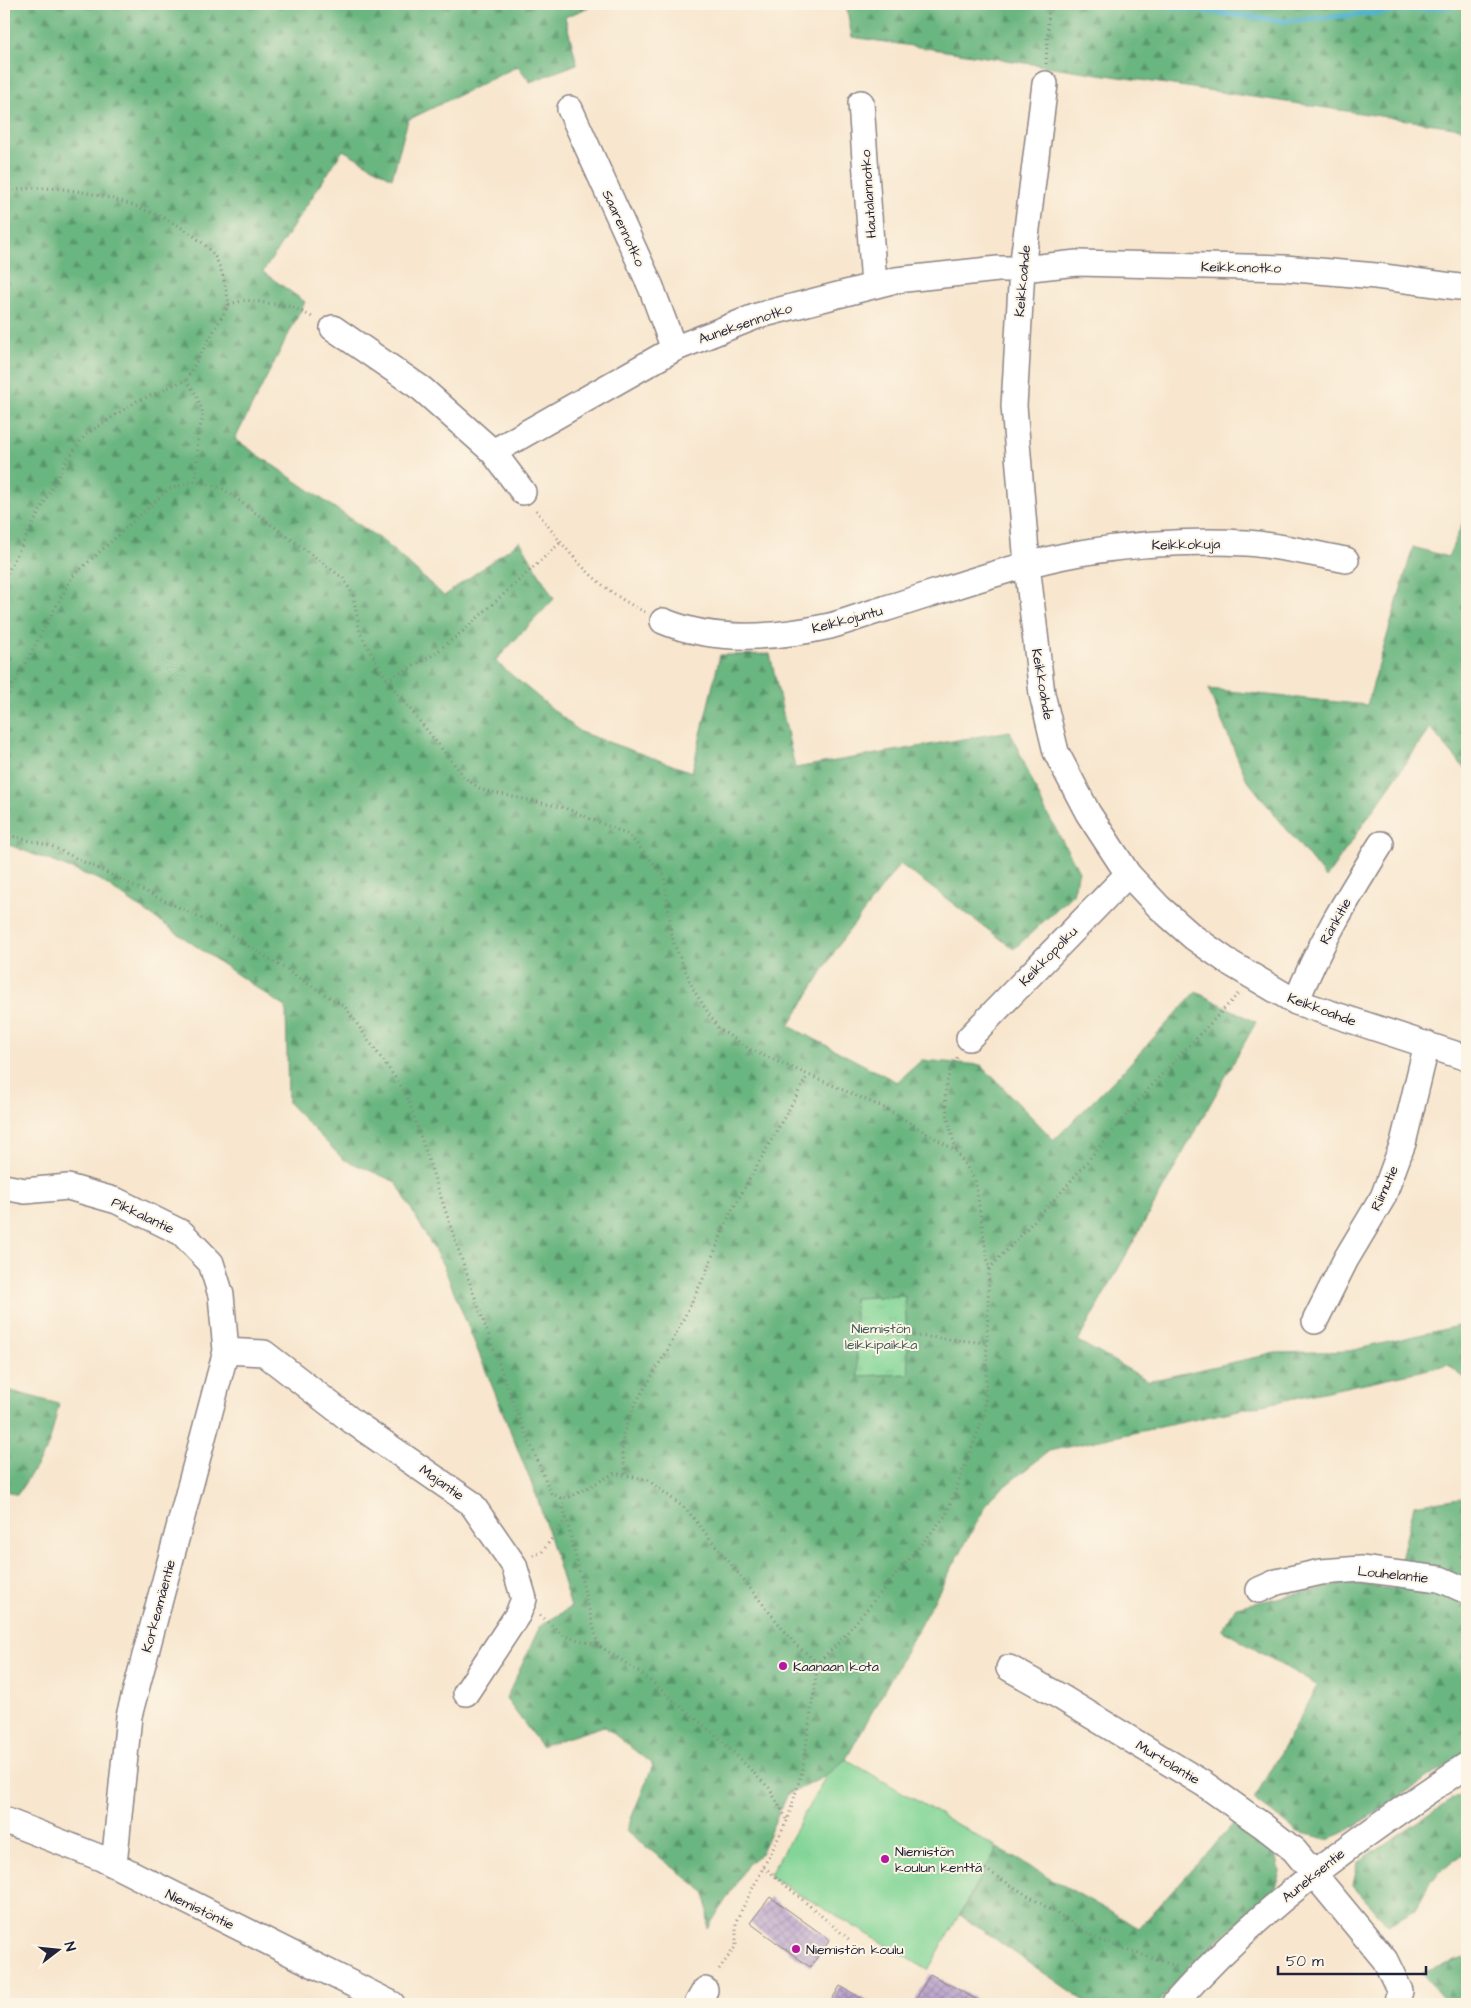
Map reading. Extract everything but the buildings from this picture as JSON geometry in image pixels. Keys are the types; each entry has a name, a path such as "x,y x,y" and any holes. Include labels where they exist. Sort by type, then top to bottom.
{"street":[{"name":"Keikkoahde","path":"1045,84 1022,269 1014,406 1027,564 1042,694 1056,752 1088,813 1128,874 1159,907 1193,936 1253,978 1296,1002 1467,1058"},
{"name":"Hautalannotko","path":"861,103 874,285"},
{"name":"Saarennotko","path":"570,109 651,287 674,348"},
{"name":"Keikkonotko","path":"1022,269 1077,263 1284,268 1376,276 1459,287"},
{"name":"Auneksennotko","path":"493,452 674,348 757,316 896,280 998,269 1022,269"},
{"path":"333,328 422,389 493,452 523,492"},
{"name":"Keikkokuja","path":"1027,564 1080,553 1164,542 1247,543 1346,560"},
{"name":"Keikkojuntu","path":"663,620 682,629 712,634 754,636 788,633 831,626 1027,564"},
{"name":"Ränkitie","path":"1296,1002 1312,962 1337,915 1381,844"},
{"name":"Keikkopolku","path":"969,1038 1128,874"},
{"name":"Riimutie","path":"1315,1321 1346,1259 1383,1197 1403,1143 1427,1044"},
{"name":"Pikkalantie","path":"4,1187 25,1191 68,1187 117,1201 182,1233 211,1264 220,1295 226,1351"},
{"name":"Majantie","path":"226,1351 264,1353 352,1420 471,1503 514,1565 524,1599"},
{"name":"Korkeamäentie","path":"114,1865 129,1716 226,1351"},
{"name":"Louhelantie","path":"1259,1590 1277,1582 1322,1572 1361,1569 1440,1579 1467,1591"},
{"path":"466,1693 518,1614 524,1599"},
{"name":"Murtolantie","path":"1009,1668 1204,1784 1294,1850 1385,1960 1400,1991 1396,2004"},
{"name":"Auneksentie","path":"1174,2004 1200,1975 1312,1874 1382,1821 1467,1765"},
{"name":"Niemistöntie","path":"4,1820 101,1858 392,2004"}],"path":[{"path":"1045,84 1049,4"},
{"path":"4,194 12,190 47,188 87,192 117,200 174,223 208,248 221,269 229,304 186,380 136,401 85,434 65,463 4,579"},
{"path":"229,304 246,300 293,306 333,328"},
{"path":"186,380 202,408 203,418 198,434 196,481"},
{"path":"4,703 72,577 169,489 196,481 222,488 343,578 353,595 360,634 387,680 465,778 482,790 565,808 629,835 664,875 673,941 693,989 718,1028 751,1050 887,1109 956,1150"},
{"path":"523,492 560,543 588,574 623,601 663,620"},
{"path":"387,680 431,656 462,632 560,543"},
{"path":"4,834 51,846 217,926 345,1006 406,1092 468,1278 512,1400 551,1493 561,1498 570,1497 615,1472 648,1480 686,1510 733,1565 795,1644 818,1663"},
{"path":"989,1269 1064,1189 1150,1087 1253,978"},
{"path":"701,1997 736,1946 736,1921 788,1819 803,1768 818,1663 840,1640 946,1515 984,1413 989,1269 975,1180 956,1150 945,1104 948,1070 969,1038"},
{"path":"626,1474 622,1453 623,1434 634,1404 671,1344 704,1277 730,1214 808,1075"},
{"path":"889,1333 987,1343"},
{"path":"561,1498 598,1645"},
{"path":"514,1565 542,1552 566,1518"},
{"path":"524,1599 544,1620 564,1636 598,1645 641,1673 720,1738 769,1788 788,1819"},
{"path":"764,1867 851,1941"},
{"path":"985,1869 1099,1940 1200,1975"}],"green space":[{"path":"4,4 597,4 565,17 577,64 530,82 518,66 408,120 392,178 343,150 263,272 305,302 235,439 384,542 444,596 520,541 554,599 495,661 580,732 692,772 720,655 770,654 795,768 1010,731 1044,808 1079,871 1073,894 1014,949 900,864 839,944 789,1026 897,1082 922,1060 981,1065 1054,1140 1123,1071 1196,992 1256,1022 1078,1341 1149,1381 1275,1353 1349,1351 1467,1324 1467,1380 1448,1365 1049,1451 991,1497 846,1759 826,1776 787,1795 760,1854 748,1864 708,1928 706,1893 626,1831 653,1765 604,1726 541,1746 506,1699 540,1626 571,1607 537,1497 444,1267 396,1182 343,1159 288,1103 286,1008 100,880 4,843","holes":["905,1296 909,1374 858,1376 854,1298"]},
{"path":"846,4 1467,4 1467,129 852,37"},
{"path":"1467,513 1467,771 1430,728 1326,878 1247,780 1208,689 1367,705 1413,547 1448,557"},
{"name":"Niemistön leikkipaikka","path":"905,1296 909,1374 857,1376 854,1298"},
{"path":"4,1389 59,1404 48,1448 17,1495 4,1490"},
{"path":"1467,1497 1467,1752 1347,1831 1327,1839 1298,1832 1254,1799 1318,1686 1222,1630 1236,1607 1348,1583 1394,1589 1414,1505"},
{"name":"Niemistön koulun kenttä","path":"846,1759 997,1848 928,1970 769,1876 826,1776"},
{"path":"1467,1789 1467,1854 1463,1853 1432,1879 1415,1910 1388,1925 1353,1886 1358,1862"},
{"path":"1236,1821 1276,1852 1280,1872 1274,1890 1187,1969 1158,2004 1089,2004 960,1915 997,1848 1139,1928"},
{"path":"1464,1958 1467,1961 1467,2004 1451,2004 1444,2000 1422,1973"}],"waterway":[{"path":"1147,4 1284,21 1467,5"}],"place":[{"name":"Kaanaan kota","path":"783,1666"},
{"name":"Niemistön koulun kenttä","path":"885,1859"},
{"name":"Niemistön koulu","path":"796,1949"}]}
